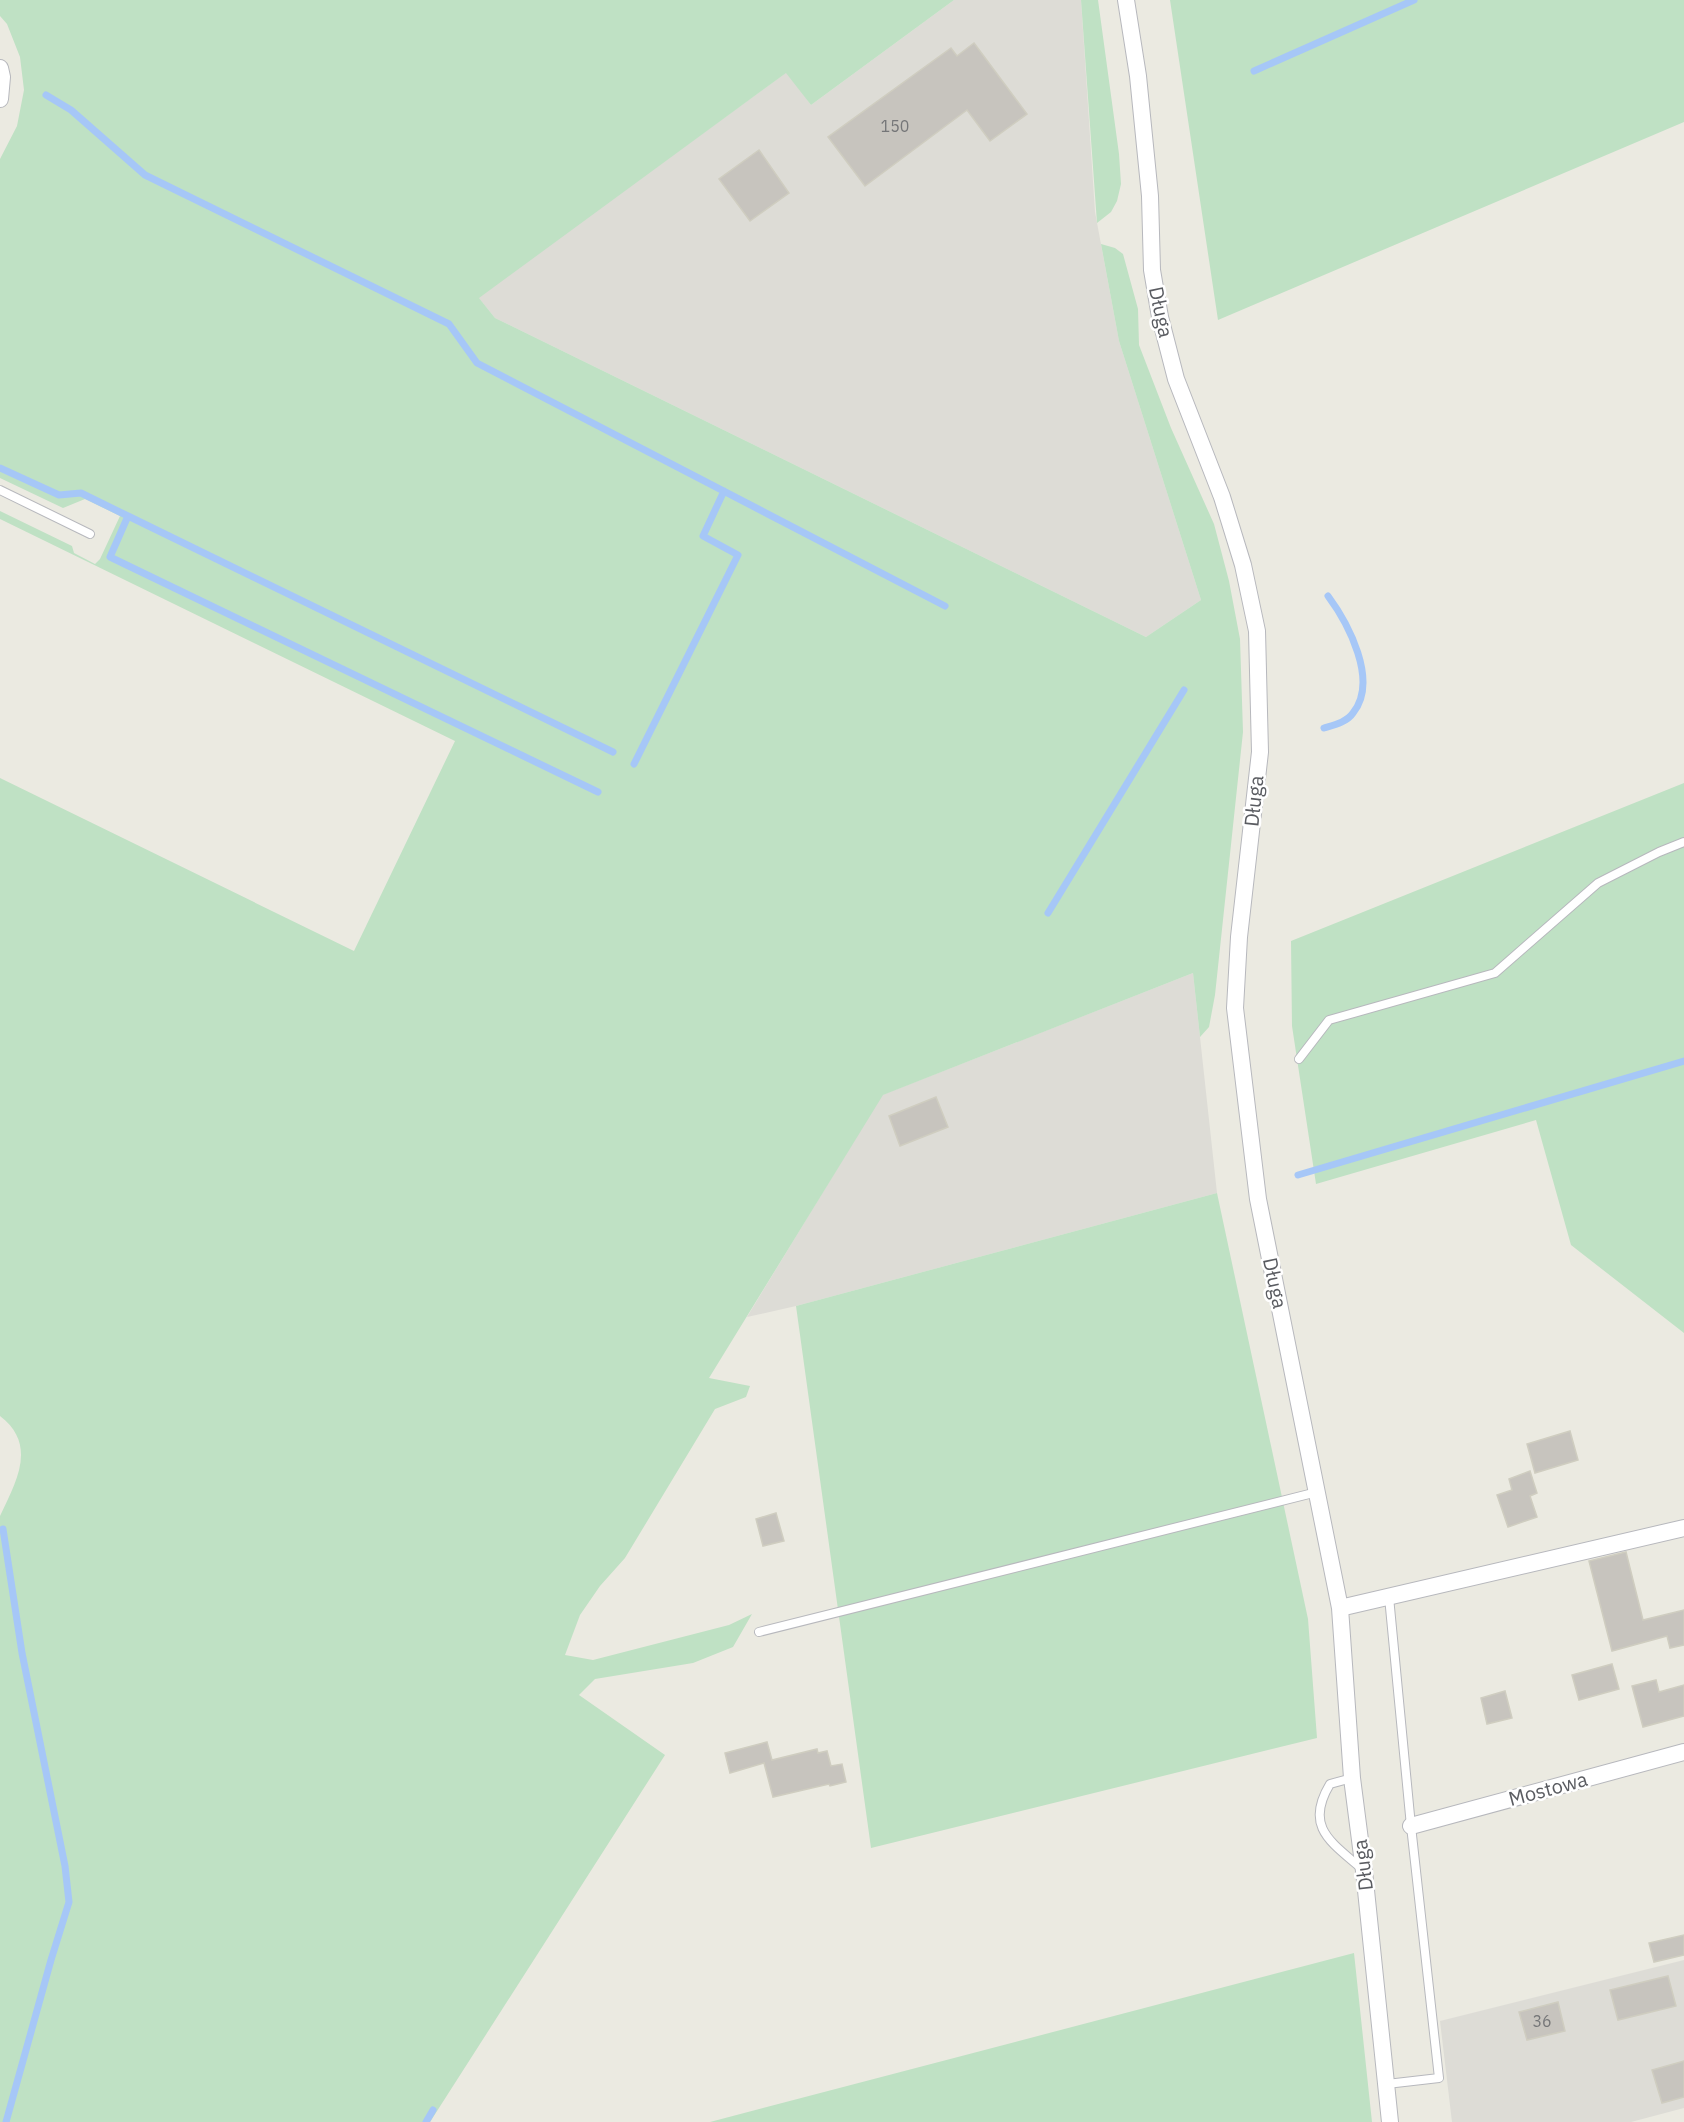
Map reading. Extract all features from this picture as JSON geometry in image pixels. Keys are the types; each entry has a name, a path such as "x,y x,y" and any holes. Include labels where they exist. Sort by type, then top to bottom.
{"street":[{"name":"Długa","path":"1126,0 1138,76 1150,196 1152,270 1160,316 1176,379 1222,497 1243,565 1257,631 1260,752 1239,937 1235,1008 1257,1199 1340,1608 1352,1778 1390,2122"},
{"path":"0,68 2,77 0,99"},
{"path":"1340,1608 1684,1528"},
{"name":"Mostowa","path":"1411,1826 1684,1752"}],"lane":[{"path":"0,490 90,534"},
{"path":"1299,1059 1329,1020 1495,973 1598,883 1684,842"},
{"path":"759,1632 1317,1492"},
{"path":"1386,2084 1438,2078 1389,1597"},
{"path":"1352,1778 1330,1784 1321,1799 1318,1814 1324,1834 1364,1871"}],"shaded area":[{"path":"954,0 1081,0 1095,212 1119,341 1201,600 1146,637 495,318 478,297 787,72 811,105"},
{"path":"1193,973 1217,1193 796,1306 747,1317 882,1095"},
{"path":"1684,1960 1684,2108 1631,2122 1452,2122 1440,2021"}],"green space":[{"path":"0,0 954,0 811,105 786,73 479,298 495,318 1146,637 1201,600 1119,341 1101,244 1115,248 1123,254 1138,309 1139,345 1171,428 1214,524 1229,581 1240,639 1243,732 1215,995 1209,1027 1200,1037 1193,973 883,1095 709,1378 750,1386 746,1397 715,1409 625,1558 600,1586 580,1615 565,1655 593,1660 729,1625 752,1614 733,1647 693,1663 595,1679 579,1695 665,1755 430,2122 0,2122 0,1516 17,1477 21,1451 12,1427 0,1416 0,778 354,951 455,741 0,519 0,511 72,546 74,553 95,564 100,559 120,516 85,499 63,508 0,478 0,159 17,126 24,90 20,57 7,24 0,16"},
{"path":"1081,0 1098,0 1119,154 1121,184 1117,201 1111,212 1097,223"},
{"path":"1170,0 1684,0 1684,122 1218,320"},
{"path":"1684,783 1684,1333 1571,1245 1536,1120 1316,1184 1292,1026 1291,941"},
{"path":"1217,1193 1308,1619 1317,1738 871,1848 796,1306"},
{"path":"1354,1953 1372,2122 710,2122"}],"building":[{"path":"974,43 1027,114 990,141 967,110 865,186 828,137 951,48 957,56"},
{"path":"759,150 789,193 750,221 719,179"},
{"path":"936,1097 948,1127 900,1146 889,1116"},
{"path":"1570,1431 1578,1460 1535,1473 1527,1444"},
{"path":"1530,1471 1537,1493 1530,1496 1537,1517 1508,1527 1497,1495 1512,1490 1509,1479"},
{"path":"776,1513 784,1541 763,1546 756,1519"},
{"path":"1626,1552 1643,1620 1684,1610 1684,1645 1670,1648 1667,1636 1612,1651 1589,1561"},
{"path":"1612,1664 1619,1689 1579,1700 1572,1675"},
{"path":"1656,1680 1659,1692 1684,1685 1684,1716 1643,1727 1632,1686"},
{"path":"1505,1691 1512,1718 1487,1724 1481,1698"},
{"path":"767,1742 772,1760 817,1749 818,1753 827,1751 831,1766 842,1764 846,1782 773,1797 764,1763 730,1773 725,1753"},
{"path":"1684,1935 1684,1955 1654,1962 1649,1943"},
{"path":"1668,1976 1676,2006 1618,2020 1610,1990"},
{"path":"1558,2002 1565,2031 1527,2040 1519,2012"},
{"path":"1684,2061 1684,2097 1662,2103 1652,2070"}],"waterway":[{"path":"1254,71 1414,0"},
{"path":"46,95 71,110 145,175 449,324 477,363 945,606"},
{"path":"0,468 59,495 81,493 128,516 110,557 598,792"},
{"path":"634,764 738,555 703,536 724,491"},
{"path":"128,516 613,752"},
{"path":"1324,728 1340,723 1353,713 1360,700 1363,685 1362,669 1352,636 1328,596"},
{"path":"1048,913 1184,690"},
{"path":"1298,1175 1684,1061"},
{"path":"3,1529 22,1653 65,1866 69,1902 6,2122"},
{"path":"426,2122 433,2110"}]}
